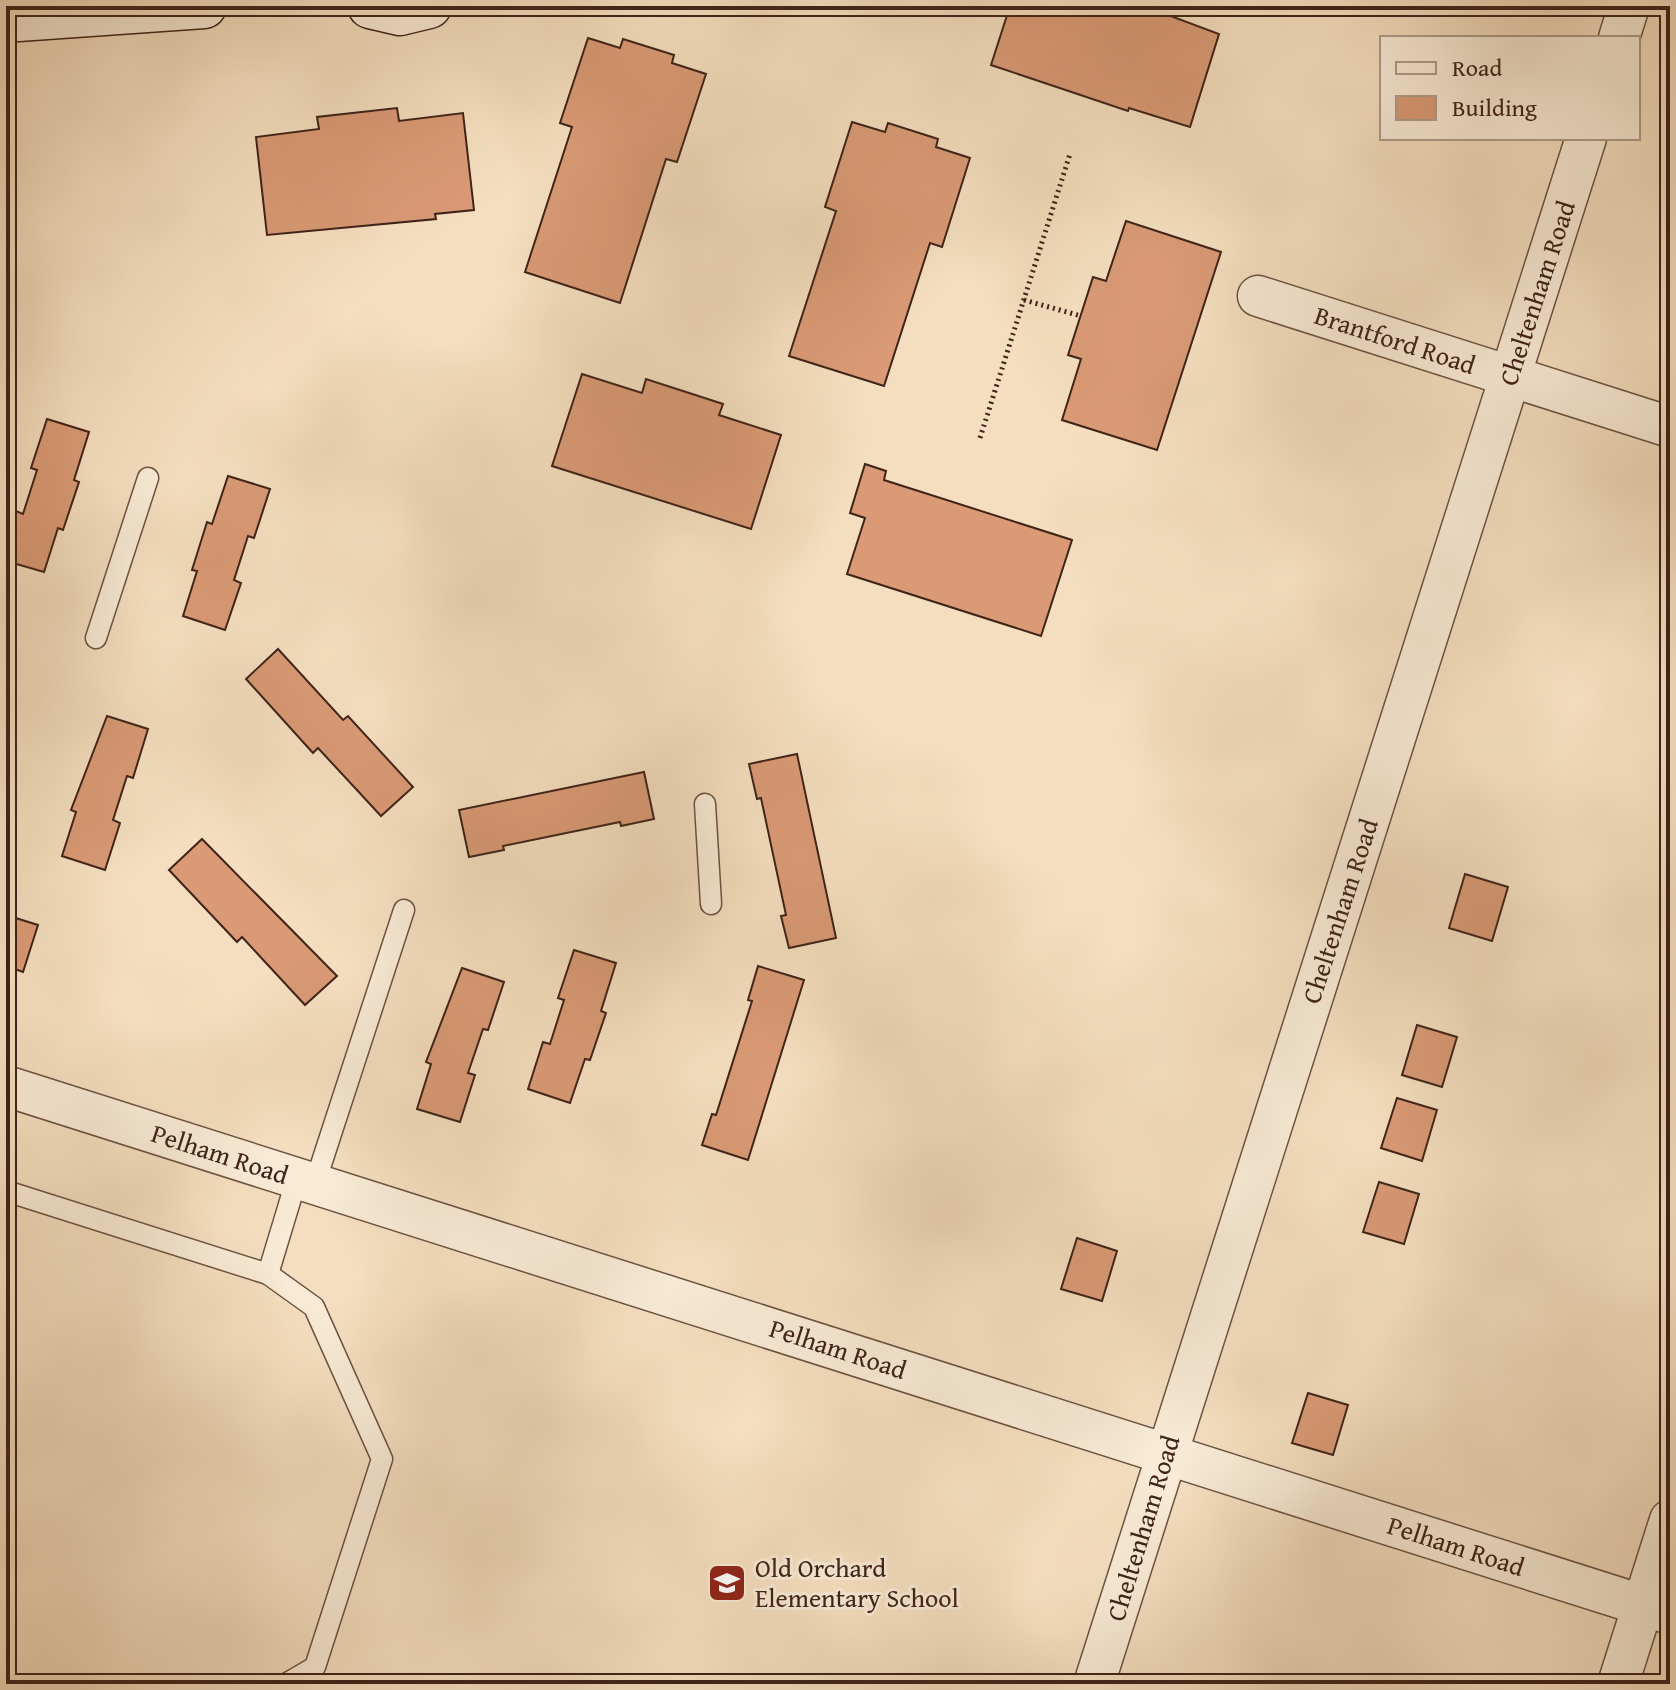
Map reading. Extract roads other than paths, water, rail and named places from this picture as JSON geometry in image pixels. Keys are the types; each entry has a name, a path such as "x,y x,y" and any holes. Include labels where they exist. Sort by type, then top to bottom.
{"street":[{"path":"15,24 204,6"},
{"path":"370,6 400,13 429,6"},
{"path":"1620,36 1629,6"},
{"name":"Cheltenham Road","path":"1094,1684 1585,140"},
{"name":"Brantford Road","path":"1258,296 1670,427"},
{"name":"Pelham Road","path":"6,1086 1656,1610"},
{"path":"1618,1684 1656,1610 1670,1520"}],"lane":[{"path":"96,638 148,478"},
{"path":"705,804 711,904"},
{"path":"268,1274 306,1180 404,910"},
{"path":"6,1191 268,1274 314,1307 382,1459 315,1667 286,1684"}],"place":[{"name":"Old Orchard Elementary School","path":"727,1583"}]}
